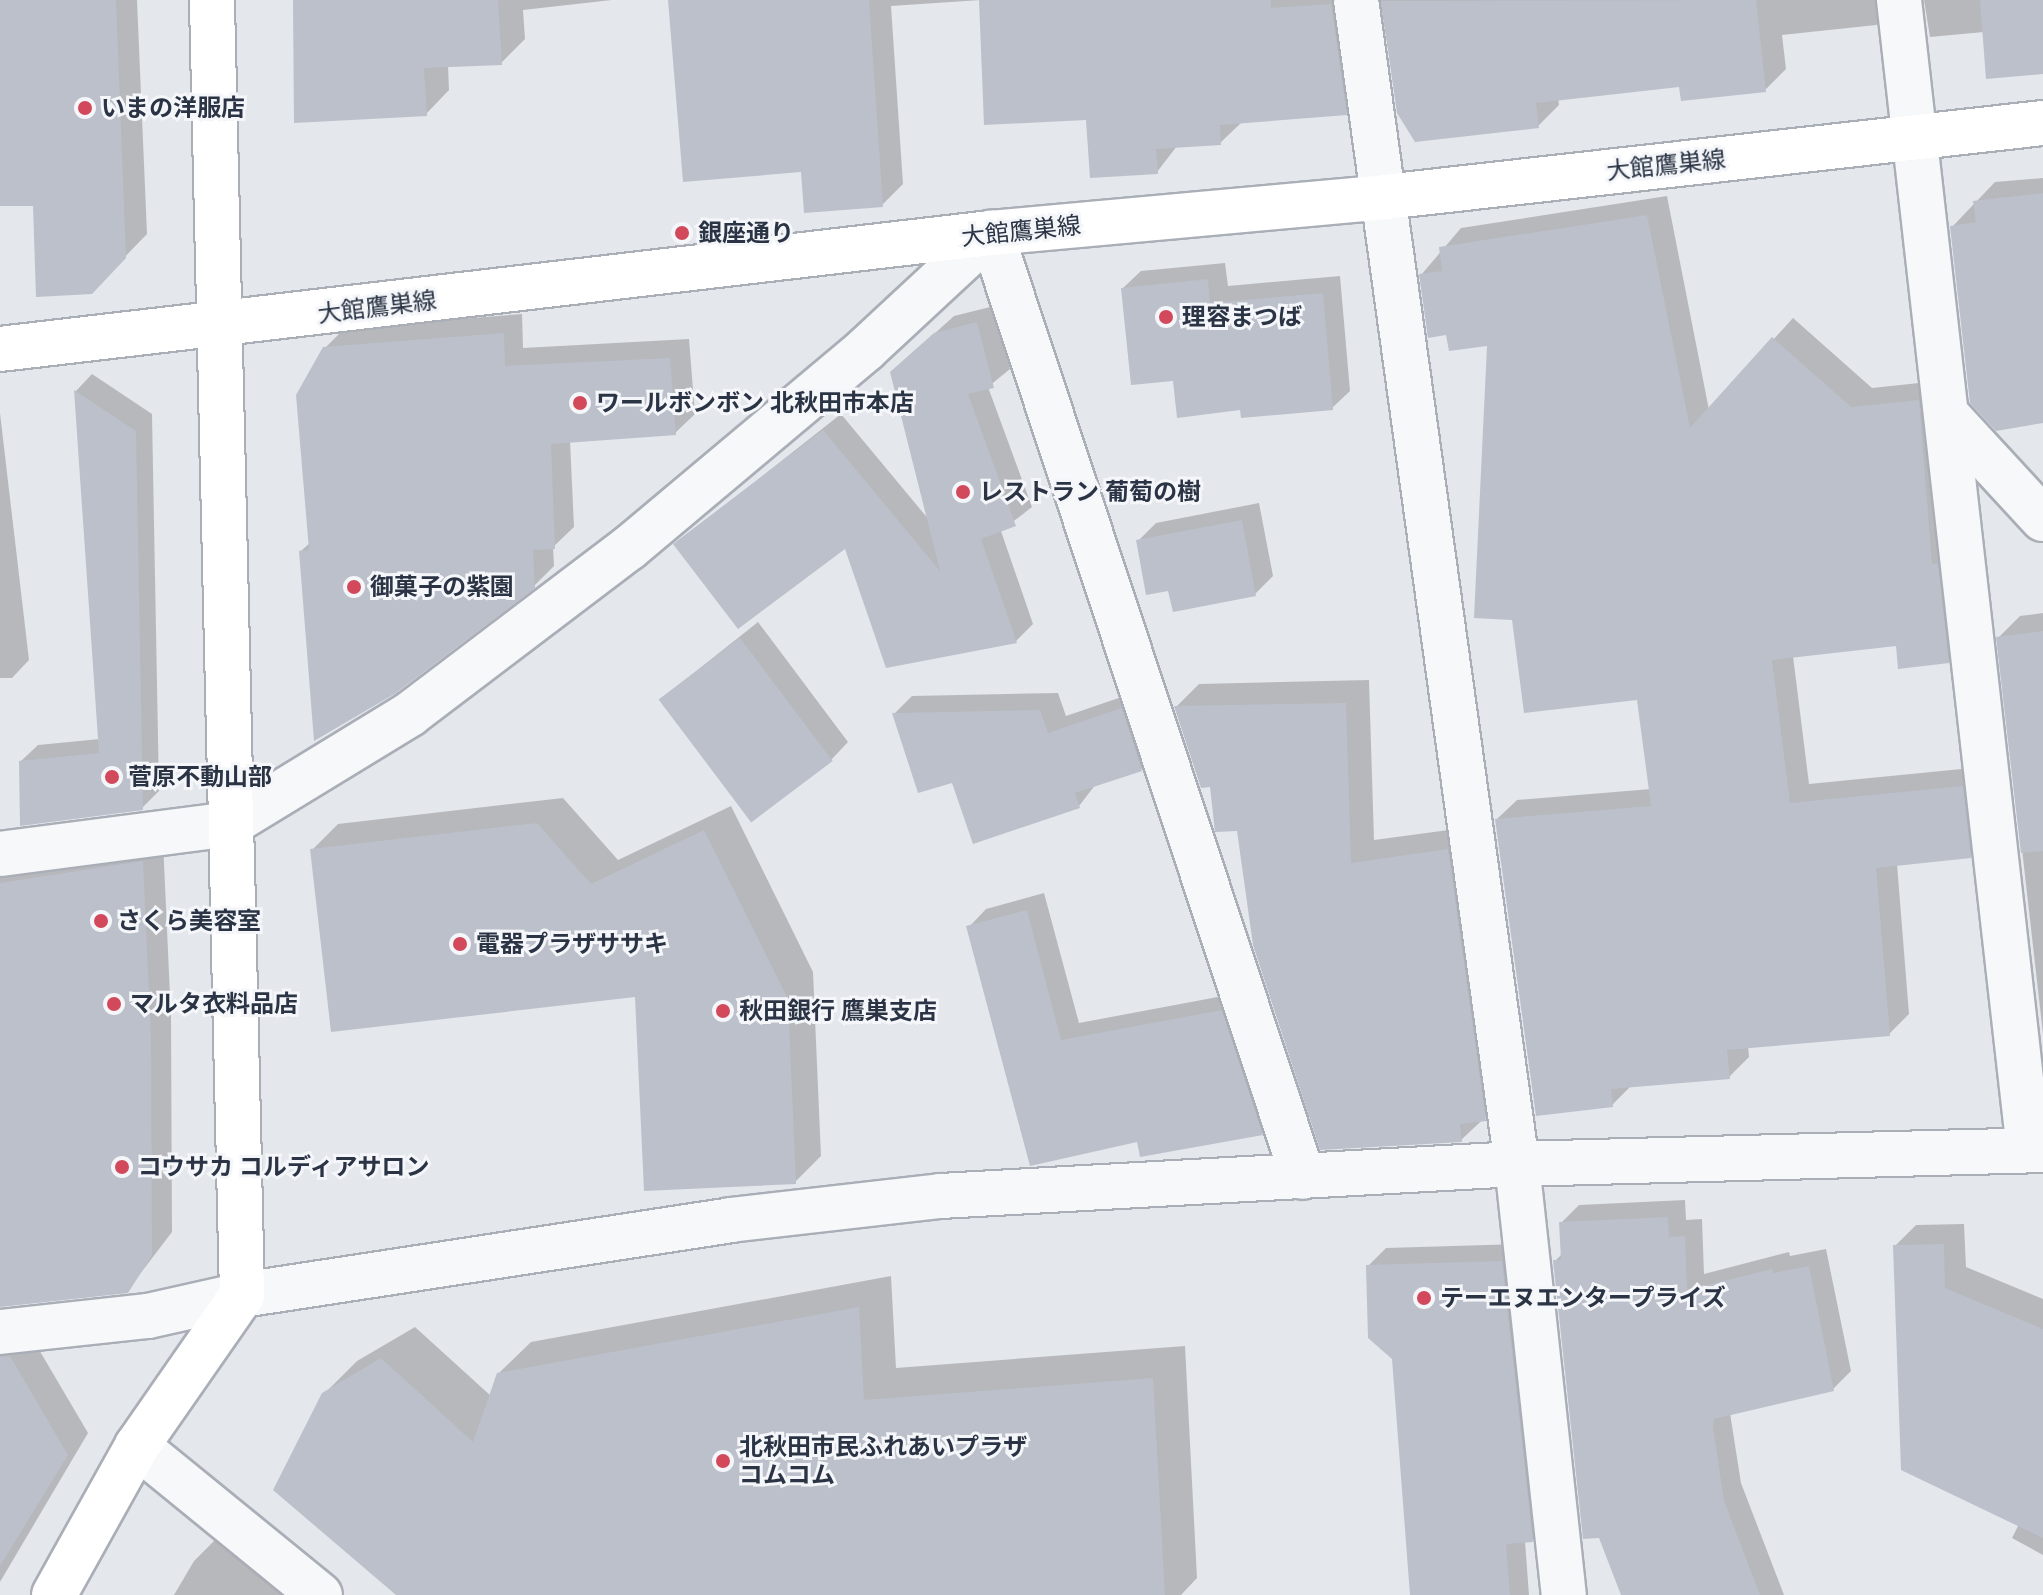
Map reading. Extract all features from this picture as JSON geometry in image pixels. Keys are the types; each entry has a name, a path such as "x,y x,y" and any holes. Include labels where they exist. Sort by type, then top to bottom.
{"main road":[{"path":"54,1595 137,1446 242,1295 230,824 223,326 212,0"},
{"name":"大館鷹巣線","path":"0,349 223,326 991,233 1385,197 2043,123"}],"street":[{"path":"1356,0 1517,1164 1564,1595"},
{"path":"0,1332 148,1316 242,1295 730,1220 881,1203 1517,1164 2036,1150 1899,0"},
{"path":"0,854 230,824 410,714 629,548 866,349 991,233 1303,1177"},
{"path":"1946,414 2043,519"},
{"path":"137,1446 320,1595"}],"building":[{"path":"0,0 116,0 126,258 92,294 36,297 33,206 0,206"},
{"path":"293,0 498,0 502,65 424,68 427,116 294,123"},
{"path":"668,0 869,0 883,207 804,213 801,172 683,182"},
{"path":"979,0 1271,0 1271,8 1331,4 1347,115 1220,125 1221,145 1156,149 1158,174 1090,178 1086,120 984,125"},
{"path":"1756,0 1766,92 1681,101 1679,87 1536,103 1539,128 1415,142 1397,113 1381,1"},
{"path":"1980,0 2043,0 2043,74 1986,79"},
{"path":"2043,193 2043,423 1996,431 1970,403 1950,226 1976,222 1973,201"},
{"path":"1647,215 1690,428 1772,337 1851,407 1919,400 1932,564 1938,563 1949,663 1898,669 1896,646 1772,660 1790,803 1963,786 1971,858 1876,868 1890,1036 1727,1050 1730,1079 1611,1089 1613,1107 1536,1116 1495,819 1651,806 1637,700 1524,713 1512,620 1474,618 1487,346 1449,351 1446,335 1428,338 1419,274 1442,271 1439,247"},
{"path":"1208,279 1210,303 1323,293 1333,410 1241,418 1240,410 1177,418 1173,381 1131,385 1121,288"},
{"path":"977,322 994,388 968,394 1016,526 981,539 1017,643 886,668 845,549 738,629 673,544 823,430 940,571 890,372 934,333"},
{"path":"504,333 505,366 670,358 676,435 551,444 555,549 533,550 535,588 396,693 314,741 299,551 309,550 296,395 323,347"},
{"path":"74,390 136,431 143,810 20,826 19,761 99,753"},
{"path":"1242,520 1256,596 1173,612 1168,591 1146,595 1136,540"},
{"path":"2043,631 2043,851 2021,853 1996,637"},
{"path":"740,638 833,761 751,822 659,699"},
{"path":"1346,703 1351,863 1448,849 1486,1121 1460,1124 1462,1142 1320,1150 1253,945 1237,831 1215,832 1210,787 1201,788 1174,706"},
{"path":"1122,708 1142,771 1075,793 1080,808 973,844 952,783 918,793 892,713 1040,710 1048,733"},
{"path":"537,823 591,884 704,830 788,999 796,1184 644,1191 635,997 331,1032 310,849"},
{"path":"143,861 151,1039 152,1255 128,1293 0,1307 0,883"},
{"path":"1027,910 1061,1040 1222,1010 1263,1135 1140,1157 1137,1142 1030,1166 966,926"},
{"path":"1668,1217 1669,1237 1685,1236 1687,1290 1772,1269 1773,1273 1809,1266 1834,1391 1714,1419 1724,1501 1760,1595 1621,1595 1599,1538 1583,1539 1553,1260 1561,1260 1559,1222"},
{"path":"1944,1244 1945,1288 2043,1329 2043,1538 1901,1470 1893,1245"},
{"path":"1502,1261 1533,1542 1506,1544 1510,1595 1410,1595 1392,1359 1368,1338 1366,1265"},
{"name":"北秋田市民ふれあいプラザ コムコム","path":"859,1307 864,1400 1153,1378 1165,1595 396,1595 273,1490 322,1393 381,1358 473,1442 497,1373"},
{"path":"10,1356 68,1455 0,1566 0,1357"}],"place":[{"name":"いまの洋服店","path":"85,108"},
{"name":"銀座通り","path":"682,233"},
{"name":"理容まつば","path":"1166,317"},
{"name":"ワールボンボン 北秋田市本店","path":"580,403"},
{"name":"レストラン 葡萄の樹","path":"963,492"},
{"name":"御菓子の紫園","path":"354,587"},
{"name":"菅原不動山部","path":"112,777"},
{"name":"さくら美容室","path":"101,921"},
{"name":"電器プラザササキ","path":"460,944"},
{"name":"マルタ衣料品店","path":"114,1004"},
{"name":"秋田銀行 鷹巣支店","path":"723,1011"},
{"name":"コウサカ コルディアサロン","path":"122,1167"},
{"name":"テーエヌエンタープライズ","path":"1424,1298"},
{"name":"北秋田市民ふれあいプラザ コムコム","path":"723,1461"}]}
